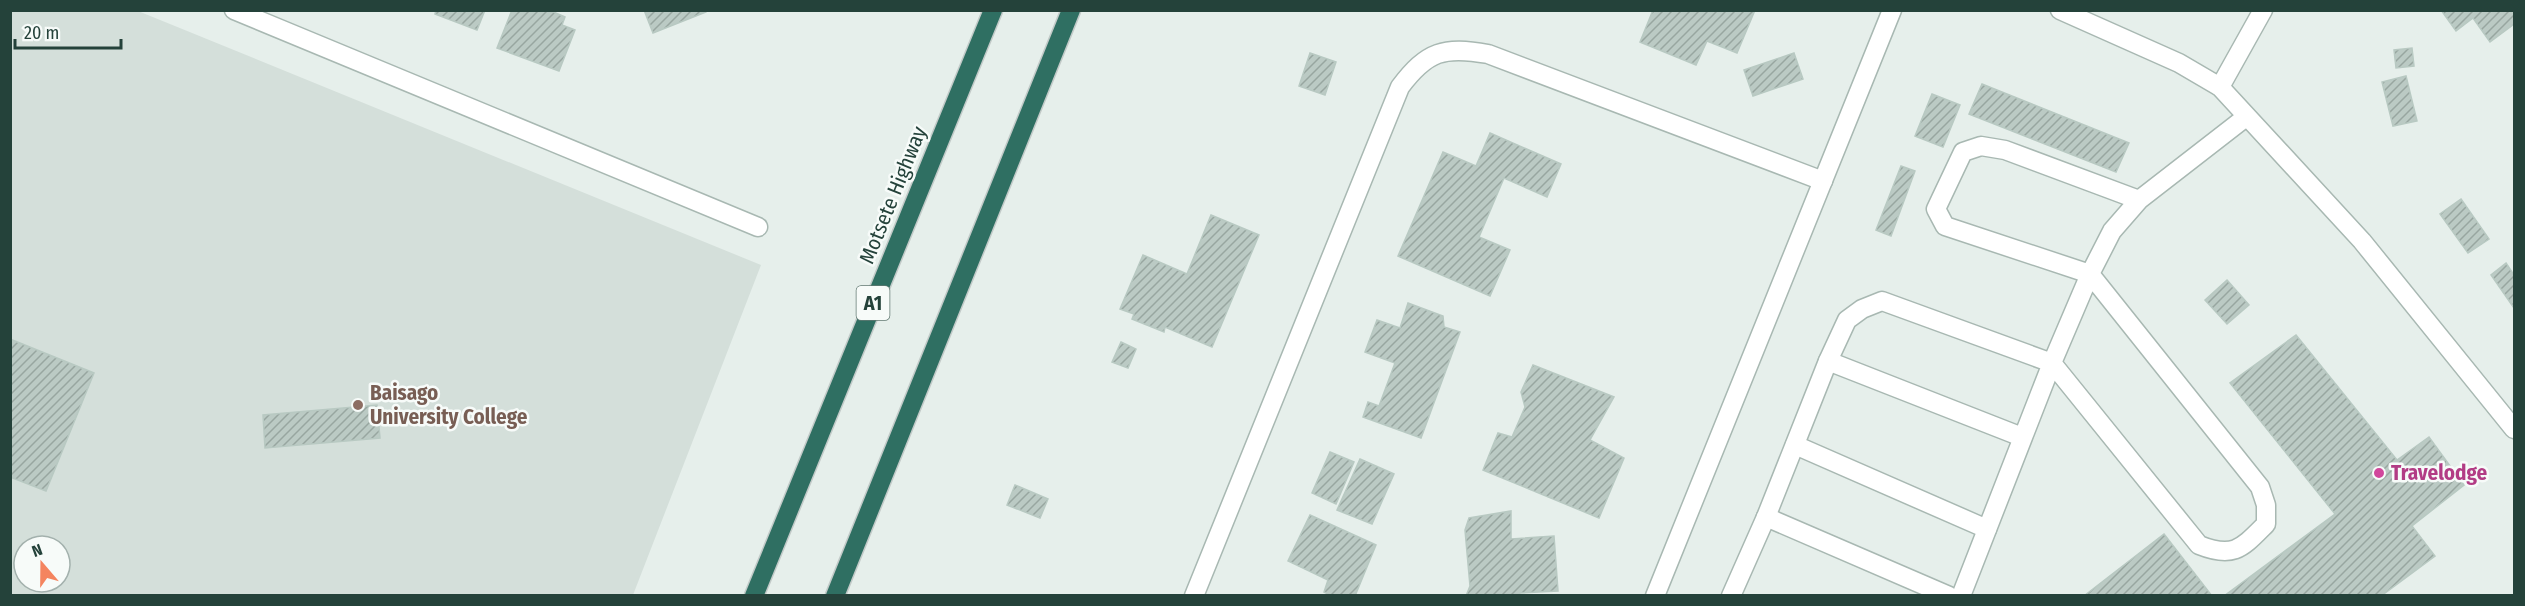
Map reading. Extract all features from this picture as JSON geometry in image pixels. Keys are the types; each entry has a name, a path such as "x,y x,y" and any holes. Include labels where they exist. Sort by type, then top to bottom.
{"highway":[{"name":"Motsete Highway","path":"754,596 993,10"},
{"path":"836,596 1071,10"}],"street":[{"path":"234,10 758,227"},
{"path":"1655,596 1892,10"},
{"path":"2060,10 2179,63 2220,87 2362,241 2514,429"},
{"path":"2220,87 2263,10"},
{"path":"1194,596 1400,87 1416,66 1438,53 1461,49 1488,54 1823,182"},
{"path":"1961,596 2052,363 2090,274 2112,231 2139,200 2246,117"},
{"path":"1731,596 1847,320 1862,309 1882,302 2052,363 2199,545 2217,552 2241,548 2266,524 2266,505 2260,487 2090,274 1946,226 1936,209 1963,152 1981,146 2005,150 2139,200"},
{"path":"1828,361 2022,437"},
{"path":"1795,445 1987,529"},
{"path":"1766,517 1949,596"}],"shaded area":[{"name":"Baisago University College","path":"10,11 138,11 761,265 633,595 11,595"}],"building":[{"path":"436,10 485,10 477,30 435,14"},
{"path":"512,10 549,10 565,17 562,25 575,30 559,71 497,48"},
{"path":"644,10 706,10 706,12 653,33"},
{"path":"1653,10 1755,10 1737,53 1707,41 1696,65 1640,42"},
{"path":"2441,10 2514,10 2514,24 2490,42 2473,18 2456,31"},
{"path":"2412,48 2414,66 2396,68 2394,50"},
{"path":"1310,53 1336,62 1325,95 1299,86"},
{"path":"1794,53 1803,79 1753,96 1744,70"},
{"path":"2406,76 2417,121 2393,126 2382,82"},
{"path":"1982,84 2129,143 2116,172 1969,114"},
{"path":"1932,94 1960,105 1943,147 1915,136"},
{"path":"1490,133 1561,164 1547,197 1504,178 1479,237 1510,250 1490,296 1398,256 1443,152 1476,166"},
{"path":"1901,166 1915,171 1891,236 1876,230"},
{"path":"2461,199 2489,239 2468,253 2440,214"},
{"path":"1211,215 1259,235 1212,347 1165,327 1164,332 1132,319 1134,314 1120,309 1143,255 1187,274"},
{"path":"2506,263 2514,275 2514,308 2491,275"},
{"path":"2227,280 2249,305 2227,324 2205,300"},
{"path":"1408,303 1443,316 1444,327 1460,332 1421,438 1363,417 1368,402 1379,406 1395,363 1365,352 1377,320 1400,328"},
{"name":"Travelodge","path":"2296,335 2397,460 2429,437 2464,485 2412,526 2435,556 2381,596 2224,596 2335,514 2230,383"},
{"path":"10,339 94,373 46,491 10,477"},
{"path":"1121,342 1136,349 1128,368 1112,362"},
{"path":"1533,365 1614,397 1590,440 1624,458 1599,518 1483,470 1498,433 1512,437 1525,407 1521,392"},
{"path":"377,405 380,438 265,448 263,415"},
{"path":"1330,452 1354,462 1336,504 1312,493"},
{"path":"1360,459 1394,474 1372,524 1337,510"},
{"path":"1015,485 1048,499 1040,518 1007,505"},
{"path":"1511,511 1511,539 1554,536 1558,591 1520,593 1519,596 1466,596 1470,586 1465,530 1469,518"},
{"path":"1310,515 1376,545 1355,596 1332,596 1324,592 1328,580 1288,561"},
{"path":"2164,534 2212,596 2084,596"}],"place":[{"name":"Baisago University College","path":"358,405"},
{"name":"Travelodge","path":"2379,473"}]}
